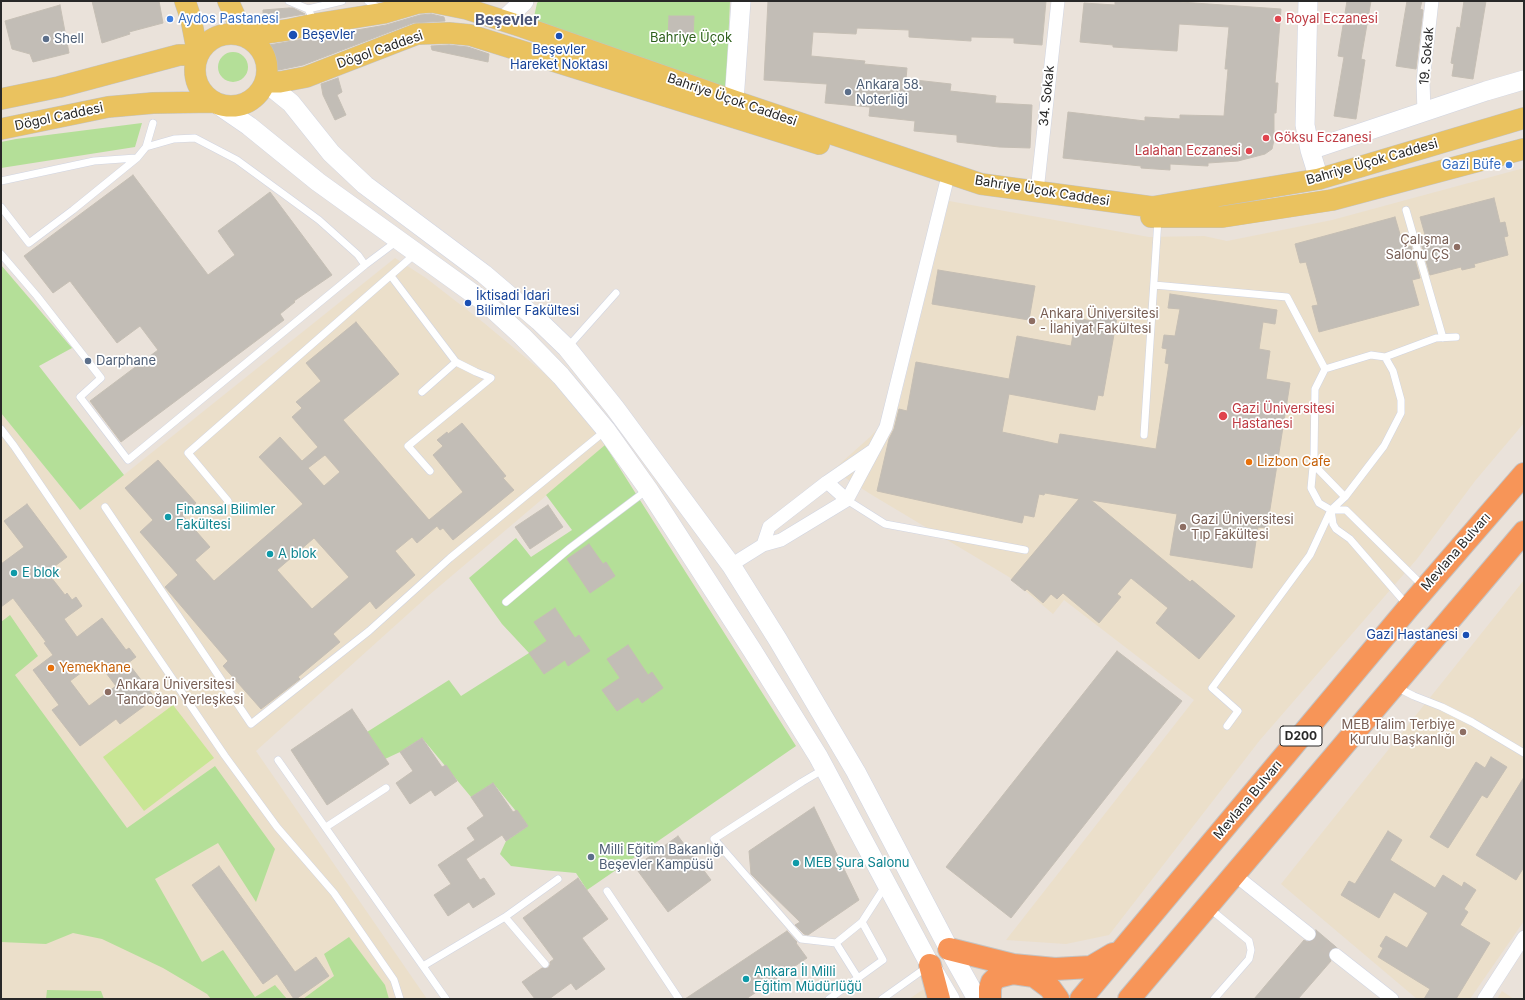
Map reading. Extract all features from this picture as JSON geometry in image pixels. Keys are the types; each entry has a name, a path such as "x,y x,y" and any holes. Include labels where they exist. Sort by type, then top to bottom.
{"highway":[{"name":"Mevlana Bulvarı","path":"1081,999 1409,607 1524,474"},
{"name":"D200","path":"1130,999 1524,533"},
{"path":"948,949 1013,966 1056,970 1091,968 1126,946"},
{"path":"930,966 939,999"},
{"path":"990,999 990,988 992,982 997,977 1013,973 1034,976 1050,988 1058,999"}],"main road":[{"path":"214,102 236,106 245,104 260,92 268,72 266,60 261,50 254,42 244,36 228,1"},
{"path":"496,44 503,21 524,1"},
{"path":"734,101 741,1"},
{"path":"1308,1 1305,125 1310,150 1319,179 1332,199"},
{"path":"503,21 457,7 432,2 421,2 380,5 311,17 287,30 244,36 233,34 221,35 210,40 198,55 195,72 197,84 204,94 249,126 318,182 486,303 522,336 561,376 606,430 648,489 752,650 825,769 930,966 950,999"},
{"path":"186,5 191,19 198,55"},
{"name":"Bahriye Üçok Caddesi","path":"503,21 980,184 1152,207 1319,179 1524,118"},
{"name":"Dögol Caddesi","path":"265,82 280,82 306,77 417,34 450,33 470,35 496,44"},
{"name":"Bahriye Üçok Caddesi","path":"496,44 975,192 1141,217 1222,217 1332,199 1524,149"},
{"path":"1,99 59,87 179,55 198,55"},
{"path":"1310,150 1486,91 1524,80"},
{"path":"265,82 291,103 331,153 365,186 484,274 539,321 567,348 615,408 731,565 778,640 856,772 948,949 977,999"},
{"name":"Dögol Caddesi","path":"1,129 108,107 153,103 214,102"}],"street":[{"name":"34. Sokak","path":"1037,191 1058,1"},
{"name":"19. Sokak","path":"1424,112 1423,81 1432,1"},
{"path":"731,565 763,545 781,540 847,500 886,427 946,184"},
{"path":"763,545 769,527 827,482 874,450"},
{"path":"827,482 847,500"},
{"path":"1235,875 1309,934"},
{"path":"1484,999 1524,937"},
{"path":"1336,955 1392,999"}],"lane":[{"path":"289,1 311,17 342,1"},
{"path":"1,207 29,243 73,210 137,158 146,147 153,123"},
{"path":"146,147 174,139 195,138 237,160 319,220 358,255 365,265"},
{"path":"1,181 94,162 137,158"},
{"path":"1406,210 1443,338"},
{"path":"1144,435 1158,217"},
{"path":"1,254 37,296 101,378 80,397 128,460 365,265 398,240"},
{"path":"228,501 188,453 416,254"},
{"path":"391,276 456,362 491,378 408,446 430,471"},
{"path":"1154,285 1287,297 1325,369"},
{"path":"567,348 616,293"},
{"path":"1426,588 1346,510 1331,510 1319,503 1312,488 1315,390 1325,369 1371,354 1385,357 1436,338 1456,337"},
{"path":"1227,726 1238,711 1212,688 1310,555 1331,510 1345,497 1384,446 1401,412 1401,400 1393,370 1385,357"},
{"path":"422,392 456,362"},
{"path":"1,429 225,756 277,827 334,893 394,980 400,999"},
{"path":"105,507 251,724 370,631 450,558 606,430"},
{"path":"1313,464 1345,497"},
{"path":"506,602 570,548 648,489"},
{"path":"847,500 885,524 1025,550"},
{"path":"1331,510 1332,524 1336,529 1350,540 1409,607"},
{"path":"1394,686 1460,716 1524,753"},
{"path":"278,760 446,999"},
{"path":"825,769 802,782 714,839 801,940 836,943 862,922 882,891 886,882"},
{"path":"326,827 386,788"},
{"path":"423,966 505,917 558,879"},
{"path":"607,891 679,999"},
{"path":"1208,907 1249,941 1251,950 1249,959 1214,999"},
{"path":"505,917 545,964"},
{"path":"829,999 883,960 862,922"},
{"path":"836,943 858,978"},
{"path":"882,999 930,966"}],"shaded area":[{"name":"Gazi Üniversitesi Tıp Fakültesi","path":"1524,168 1524,423 1475,481 1417,559 1260,740 1109,935 1066,944 1006,940 1194,700 1064,600 1053,614 1009,577 833,470 870,437 899,405 949,201 1149,237 1204,236 1227,241 1332,220"},
{"path":"395,258 426,278 484,323 550,378 606,445 428,596 256,751 427,999 1,999 1,413 80,510"},
{"name":"MEB Talim Terbiye Kurulu Başkanlığı","path":"1524,580 1524,921 1470,999 1417,999 1281,884"},
{"path":"924,989 928,999 909,999"},
{"path":"1502,991 1514,999 1497,999"}],"green space":[{"name":"Bahriye Üçok","path":"539,1 730,1 726,89 543,28 534,17 537,3"},
{"path":"233,52 244,56 248,67 244,78 233,82 222,78 218,67 222,56"},
{"path":"142,123 135,147 1,168 1,142"},
{"path":"1,265 72,348 39,366 124,475 80,510 1,413"},
{"path":"605,445 796,746 587,890 576,873 511,866 500,854 506,841 528,826 493,783 471,797 422,738 400,752 385,759 367,732 449,680 461,696 529,653 502,624 469,578 516,538 531,557 572,530 546,495"},
{"path":"10,615 38,656 15,675 127,828 215,766 275,849 256,902 218,843 155,879 202,962 223,950 255,997 275,985 287,999 211,999 207,994 163,968 102,939 73,933 46,944 1,942 1,622"},
{"path":"173,705 214,758 144,811 103,757"},
{"path":"349,937 385,985 389,999 303,999 334,976 324,954"},
{"path":"47,990 101,991 104,999 46,999"}],"building":[{"path":"92,1 159,1 163,23 129,32 130,34 102,43"},
{"path":"768,1 1046,1 1042,45 1014,43 1014,38 971,37 971,41 909,37 909,30 857,28 856,34 813,32 811,56 865,61 864,64 907,68 906,79 951,84 950,91 996,96 995,103 1032,105 1030,148 999,147 957,142 957,135 914,131 915,121 869,116 870,107 825,103 827,84 764,80"},
{"path":"1115,1 1180,1 1281,9 1275,83 1278,83 1276,113 1274,113 1274,140 1272,149 1265,154 1238,161 1208,163 1208,166 1170,164 1170,170 1141,168 1141,166 1063,158 1068,112 1145,121 1145,117 1180,119 1180,115 1224,116 1228,69 1225,69 1229,27 1179,24 1177,51 1113,47 1113,45 1080,42 1084,3 1115,5"},
{"path":"1347,1 1371,1 1361,59 1365,60 1356,119 1334,116 1344,57 1338,56"},
{"path":"1407,1 1422,1 1420,9 1423,10 1416,69 1396,66"},
{"path":"1464,1 1486,1 1473,79 1452,76 1454,64 1451,63 1457,27 1460,28"},
{"path":"60,5 69,53 33,62 30,54 12,49 5,21"},
{"path":"293,8 305,14 263,21 263,10"},
{"path":"431,14 444,17 445,21 413,23 303,65 279,70 269,70 263,46 386,25 420,15"},
{"path":"669,16 694,16 693,39 668,38"},
{"path":"449,45 468,47 489,54 488,62 432,50 431,46"},
{"path":"338,78 342,92 337,95 346,115 335,120 323,95 321,84"},
{"path":"133,175 208,275 235,255 218,231 270,192 332,275 294,301 295,302 280,314 284,320 121,442 90,401 158,350 140,326 117,343 70,281 53,293 24,256"},
{"path":"1494,198 1500,223 1505,222 1508,236 1504,237 1508,255 1474,264 1475,267 1462,270 1461,267 1430,275 1421,243 1427,242 1420,217"},
{"path":"1395,217 1404,248 1411,246 1420,278 1412,280 1419,305 1319,332 1312,306 1318,305 1306,262 1300,263 1295,244"},
{"path":"938,270 1035,286 1029,320 932,304"},
{"path":"1170,294 1277,310 1275,324 1263,322 1259,349 1270,351 1266,379 1290,383 1267,528 1258,527 1252,568 1170,555 1177,514 1091,500 1190,582 1192,580 1235,616 1199,659 1156,623 1168,608 1131,578 1117,594 1121,597 1099,623 1063,593 1057,599 1051,594 1043,603 1027,589 1025,591 1011,580 1079,499 1045,493 1044,495 1039,494 1034,517 1024,515 1022,523 877,491 889,439 894,429 899,409 907,411 916,362 1009,379 1017,336 1071,346 1076,318 1092,321 1095,308 1118,312 1103,396 1098,395 1095,410 1009,394 1002,432 1058,444 1060,434 1156,449 1169,364 1165,363 1167,349 1162,348 1164,335 1175,336 1180,309 1168,308"},
{"path":"356,322 399,374 343,420 429,520 463,492 433,455 443,446 437,440 447,432 448,434 462,423 506,476 503,478 514,490 453,540 443,528 440,530 437,526 417,543 412,537 395,551 415,575 376,609 370,601 333,634 340,642 298,677 300,679 261,709 223,666 228,661 165,587 178,575 140,532 153,520 125,488 158,460 196,503 182,515 210,547 195,560 214,581 303,504 259,457 280,437 302,461 318,447 292,417 302,408 296,402 321,381 306,363","holes":["325,455 340,472 324,486 308,468","314,538 349,577 312,609 277,570"]},
{"path":"27,504 67,557 47,572 65,595 67,593 72,600 76,597 82,606 64,619 77,637 102,618 126,650 129,648 136,657 128,663 155,698 120,724 116,719 80,746 52,710 59,705 33,670 53,655 44,643 46,642 13,598 1,607 1,564 24,547 4,521","holes":["97,661 116,686 89,706 70,681"]},
{"path":"548,505 563,527 530,549 515,527"},
{"path":"589,544 603,564 606,562 615,576 590,593 567,559"},
{"path":"555,608 575,638 579,635 590,651 568,666 565,660 544,674 529,653 547,641 534,622"},
{"path":"628,645 648,675 652,672 663,688 642,703 638,697 617,711 602,690 620,678 607,659"},
{"path":"1117,651 1182,701 1011,918 946,867"},
{"path":"352,709 389,764 327,805 291,750"},
{"path":"422,738 442,767 446,765 457,781 435,796 431,790 410,804 396,783 413,771 400,752"},
{"path":"1491,757 1507,767 1487,798 1482,795 1448,848 1430,837 1476,762 1485,768"},
{"path":"1524,777 1524,867 1516,880 1476,855"},
{"path":"493,783 513,812 517,810 528,826 506,841 502,835 466,859 480,880 484,878 495,894 473,908 469,902 448,916 434,895 451,884 438,865 475,840 467,828 484,816 471,797"},
{"name":"MEB Şura Salonu","path":"814,807 859,900 808,935 804,934 795,925 800,922 751,874 749,851"},
{"path":"1388,831 1402,840 1390,860 1435,888 1443,875 1462,887 1464,882 1476,890 1464,909 1468,912 1460,925 1490,943 1456,999 1424,999 1430,989 1378,957 1383,948 1380,946 1386,936 1407,948 1428,913 1394,892 1379,918 1341,895 1349,881 1355,884"},
{"path":"678,836 711,880 668,912 635,867"},
{"path":"219,866 295,972 316,957 329,976 296,999 294,999 277,974 263,984 192,885"},
{"path":"578,878 608,919 582,938 605,969 576,990 571,983 549,999 535,999 522,982 542,968 548,968 550,962 554,959 523,918"},
{"path":"1316,930 1336,947 1328,953 1331,961 1298,999 1254,999 1304,940 1308,942 1315,939 1317,935"},
{"name":"Ankara İl Milli Eğitim Müdürlüğü","path":"787,931 797,942 796,943 807,958 746,999 685,999"}],"tunnel":[{"path":"1309,934 1336,955"}],"place":[{"name":"Aydos Pastanesi","path":"170,19"},
{"name":"Royal Eczanesi","path":"1278,19"},
{"name":"Beşevler","path":"293,35"},
{"name":"Beşevler Hareket Noktası","path":"559,36"},
{"name":"Shell","path":"46,39"},
{"name":"Ankara 58. Noterliği","path":"848,92"},
{"name":"Göksu Eczanesi","path":"1266,138"},
{"name":"Lalahan Eczanesi","path":"1249,151"},
{"name":"Gazi Büfe","path":"1509,165"},
{"name":"Çalışma Salonu ÇS","path":"1457,247"},
{"name":"İktisadi İdari Bilimler Fakültesi","path":"468,303"},
{"name":"Ankara Üniversitesi - İlahiyat Fakültesi","path":"1032,321"},
{"name":"Darphane","path":"88,361"},
{"name":"Gazi Üniversitesi Hastanesi","path":"1223,416"},
{"name":"Lizbon Cafe","path":"1249,462"},
{"name":"Finansal Bilimler Fakültesi","path":"168,517"},
{"name":"Gazi Üniversitesi Tıp Fakültesi","path":"1183,527"},
{"name":"A blok","path":"270,554"},
{"name":"E blok","path":"14,573"},
{"name":"Gazi Hastanesi","path":"1466,635"},
{"name":"Yemekhane","path":"51,668"},
{"name":"Ankara Üniversitesi Tandoğan Yerleşkesi","path":"108,692"},
{"name":"MEB Talim Terbiye Kurulu Başkanlığı","path":"1463,732"},
{"name":"Milli Eğitim Bakanlığı Beşevler Kampüsü","path":"591,857"},
{"name":"MEB Şura Salonu","path":"796,863"},
{"name":"Ankara İl Milli Eğitim Müdürlüğü","path":"746,979"}],"district":[{"name":"Beşevler","path":"507,20"}]}
